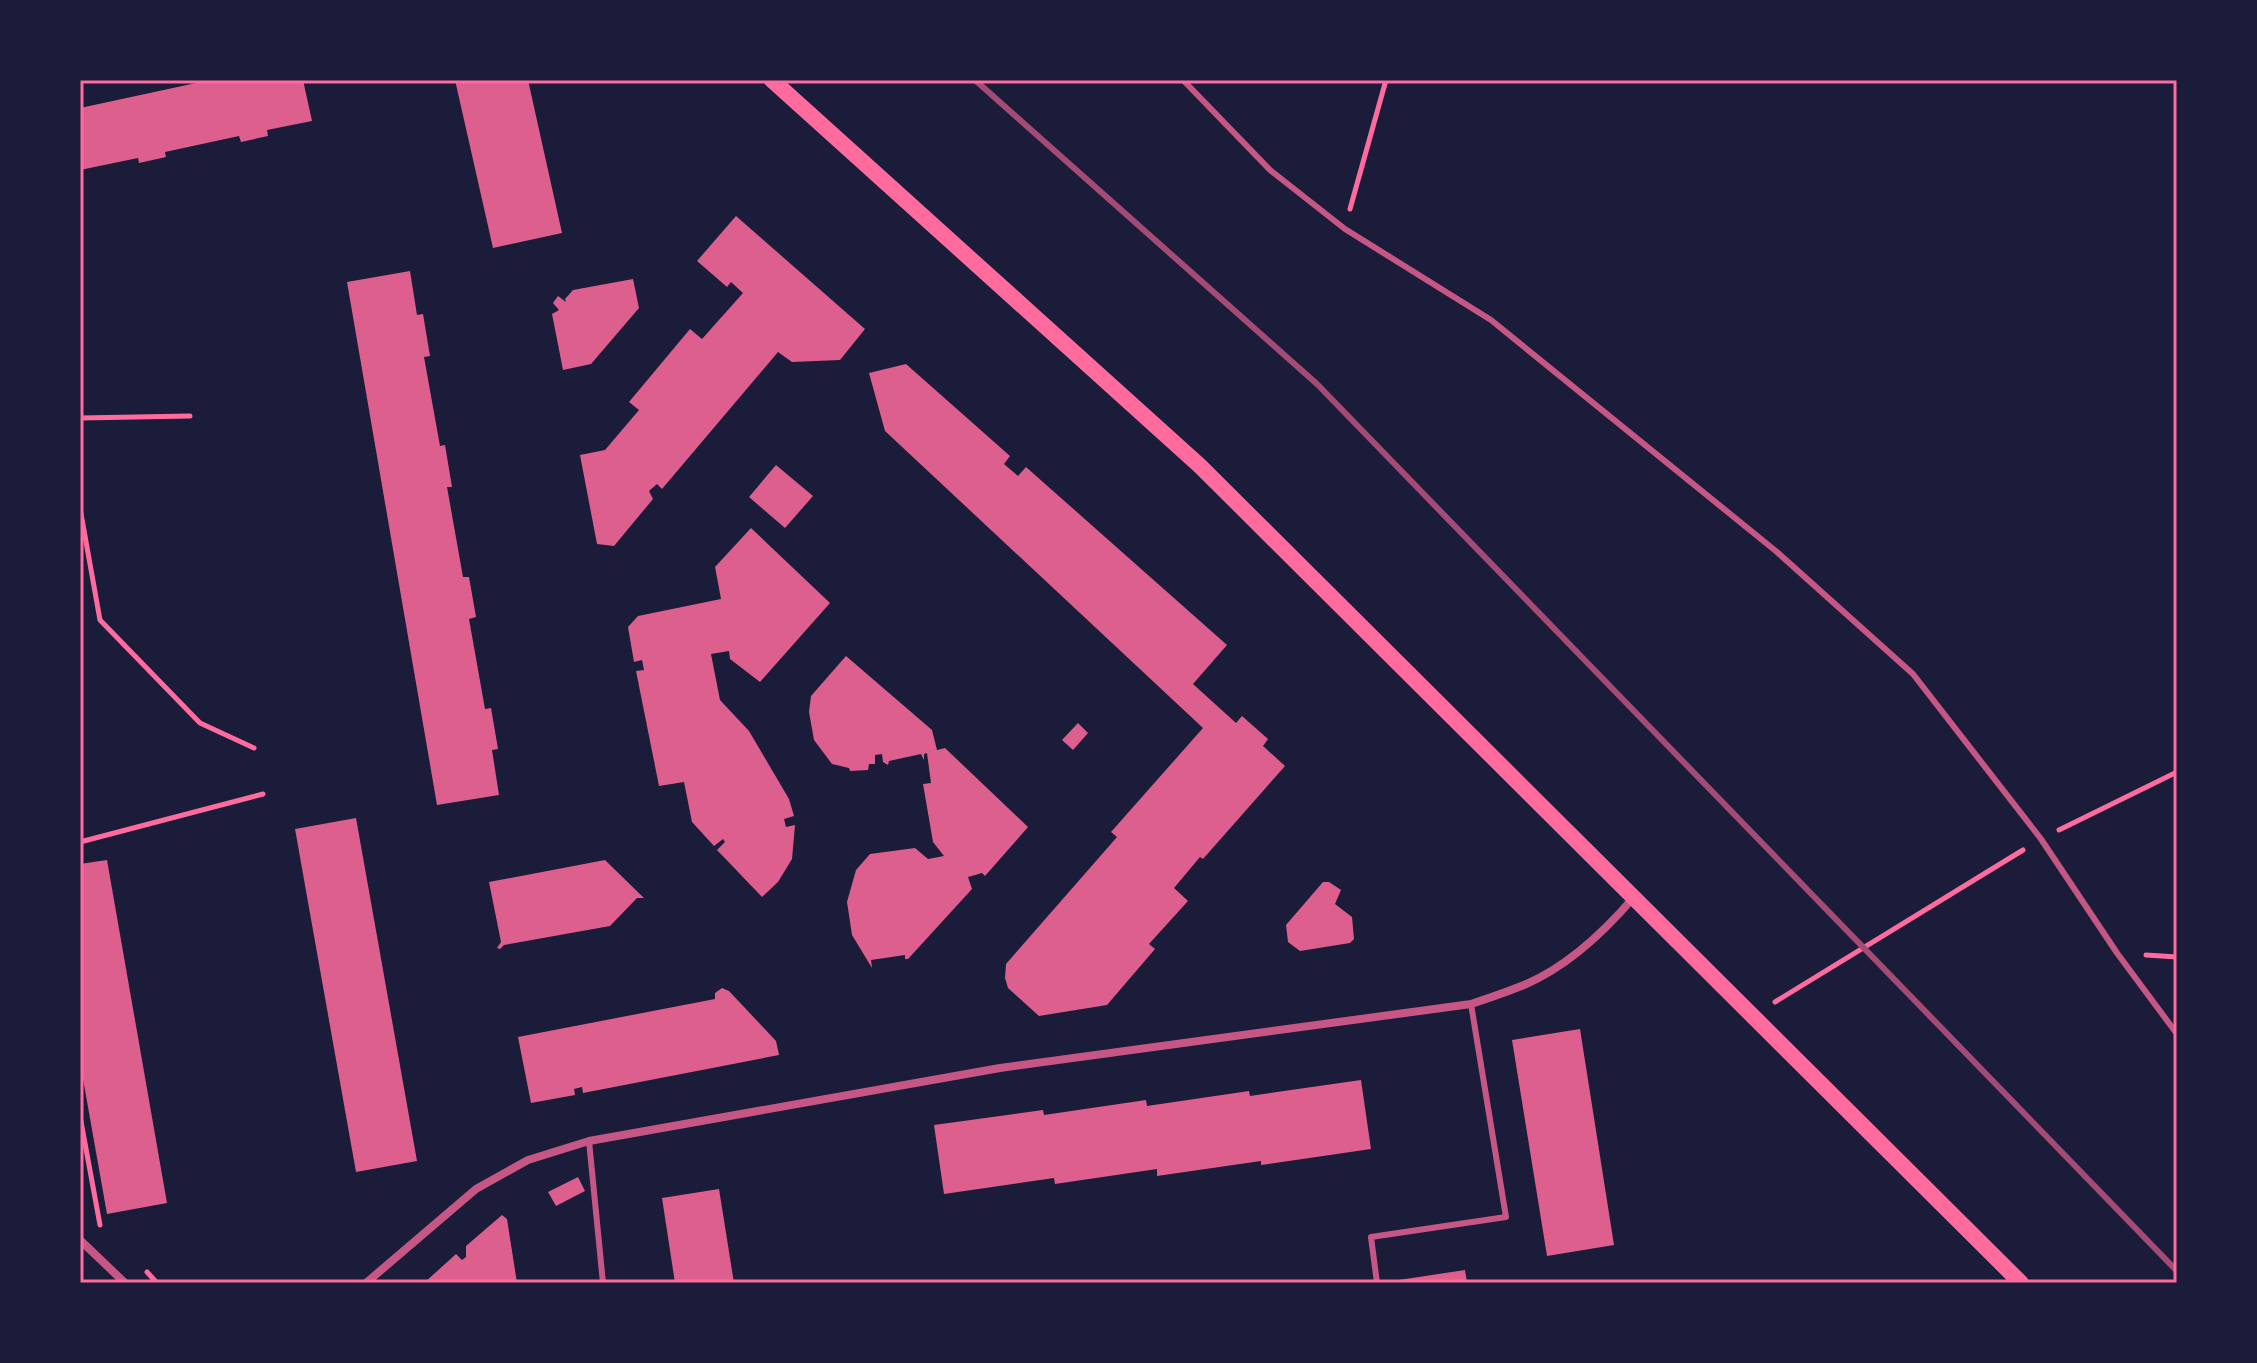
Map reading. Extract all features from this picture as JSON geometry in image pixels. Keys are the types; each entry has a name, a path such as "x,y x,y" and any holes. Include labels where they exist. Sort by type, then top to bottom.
{"main road":[{"path":"772,80 1200,466 2021,1283"}],"street":[{"path":"366,1283 476,1189 528,1160 589,1141 1000,1068 1471,1004 1526,984 1573,955 1607,928 1634,897"},
{"path":"80,1240 125,1283"}],"lane":[{"path":"1183,80 1270,170 1345,229 1491,320 1777,552 1913,674 2041,839 2117,953 2177,1034"},
{"path":"1377,1283 1371,1237 1506,1217 1471,1004"},
{"path":"589,1141 603,1283"}],"path":[{"path":"1345,229 1386,80"},
{"path":"80,418 190,416"},
{"path":"80,508 100,620 200,723 254,748"},
{"path":"1754,1015 2041,839 2177,772"},
{"path":"80,842 263,794"},
{"path":"80,1116 98,1223 108,1233"},
{"path":"137,1263 157,1283"}],"building":[{"path":"210,80 303,80 312,121 267,130 268,136 241,142 239,136 165,152 166,157 139,163 138,158 80,170 80,108"},
{"path":"455,80 528,80 562,233 493,248"},
{"path":"736,216 865,329 840,360 792,362 778,352 662,489 657,484 649,491 653,499 614,546 597,544 580,455 605,450 639,410 629,402 690,329 702,339 743,293 731,282 727,287 697,261"},
{"path":"410,271 417,315 423,314 430,356 424,357 440,446 445,445 452,487 447,487 463,577 469,577 476,617 469,619 485,709 491,708 498,749 492,750 499,795 437,805 347,282"},
{"path":"633,279 639,308 591,364 563,370 552,314 559,310 553,303 558,296 566,302 573,290"},
{"path":"906,364 1010,456 1004,464 1018,476 1026,467 1227,645 1193,684 1236,723 1242,716 1268,739 1263,746 1285,766 1174,888 1188,901 1149,944 1155,949 1107,1005 1039,1016 1008,988 1006,964 1117,837 1111,832 1203,728 885,431 869,373"},
{"path":"776,465 813,496 785,528 749,497"},
{"path":"751,528 830,603 760,682 730,659 729,651 711,654 720,700 749,731 789,799 794,816 784,819 786,827 795,825 792,859 778,882 762,897 717,850 725,842 723,839 714,846 692,822 684,782 659,786 636,671 644,670 642,660 634,662 628,627 638,616 721,599 715,567"},
{"path":"846,656 932,730 937,750 945,748 1028,827 985,876 982,873 968,877 972,889 908,959 905,955 871,960 872,968 852,935 847,902 856,870 870,854 915,848 928,859 944,856 933,842 923,784 931,783 927,753 924,760 921,754 889,761 888,765 883,762 882,754 875,755 875,764 869,764 868,770 850,771 849,768 832,764 814,740 809,712 811,696"},
{"path":"1078,723 1088,733 1073,750 1062,740"},
{"path":"356,818 417,1161 356,1172 295,829"},
{"path":"107,860 167,1203 107,1214 80,1062 80,864"},
{"path":"605,860 644,898 637,898 610,926 497,948 501,942 489,882"},
{"path":"1323,882 1329,882 1341,890 1335,904 1352,917 1354,939 1350,943 1300,951 1288,942 1286,925"},
{"path":"722,988 729,991 776,1041 779,1055 583,1093 582,1087 574,1089 575,1095 531,1103 518,1037 715,999 715,993"},
{"path":"1580,1029 1614,1245 1547,1256 1512,1040"},
{"path":"1361,1080 1371,1149 1157,1176 1157,1169 1055,1184 1054,1178 944,1194 934,1125 1043,1110 1044,1115 1146,1100 1147,1106 1249,1091 1250,1096"},
{"path":"578,1177 585,1191 556,1206 548,1192"},
{"path":"719,1189 734,1283 675,1283 662,1198"},
{"path":"502,1215 507,1219 517,1283 424,1283 456,1254 462,1260 466,1257 466,1246"},
{"path":"1465,1270 1467,1283 1392,1283 1392,1281"}],"railway":[{"path":"975,80 1317,384 2177,1271"}]}
